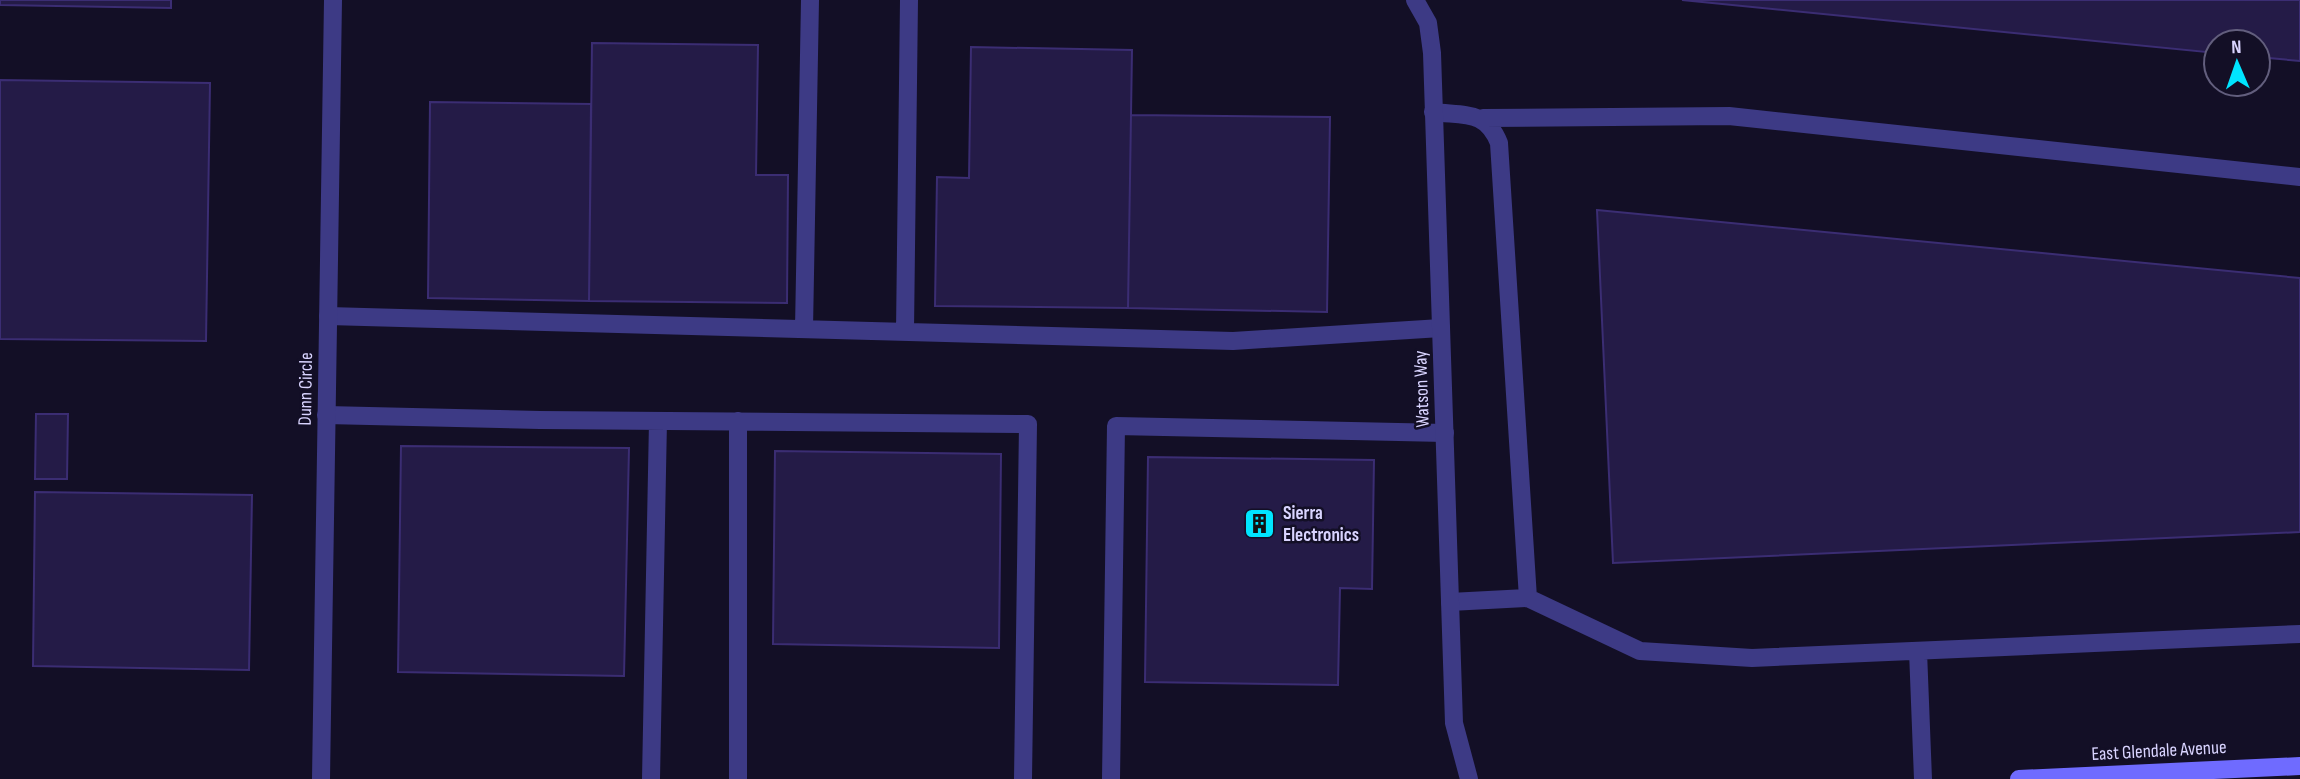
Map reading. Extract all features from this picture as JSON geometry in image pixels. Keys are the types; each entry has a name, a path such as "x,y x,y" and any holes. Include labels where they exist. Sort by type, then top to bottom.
{"street":[{"name":"Dunn Circle","path":"321,779 333,0"},
{"path":"804,329 810,0"},
{"path":"905,331 909,0"},
{"name":"Watson Way","path":"1416,0 1428,23 1433,112 1454,723 1469,779"},
{"path":"1433,112 1483,118 1729,116 2300,177"},
{"path":"1483,118 1493,127 1499,143 1528,598"},
{"path":"328,316 1233,341 1441,328"},
{"path":"326,415 1028,424 1023,779"},
{"path":"651,779 658,421"},
{"path":"738,421 738,779"},
{"path":"1111,779 1116,426 1445,433"},
{"path":"1450,602 1528,598 1640,651 1752,658 2300,634"},
{"path":"1918,651 1923,779"},
{"name":"East Glendale Avenue","path":"2019,779 2300,766"}],"building":[{"path":"0,0 171,0 171,8 0,5"},
{"path":"1682,0 2300,0 2300,61 2272,58 2272,28 2202,28 2202,52"},
{"path":"592,43 758,45 756,175 788,175 787,303 589,301"},
{"path":"971,47 1132,50 1128,308 935,306 937,177 969,178"},
{"path":"0,80 210,83 206,341 0,339"},
{"path":"430,102 591,104 589,301 428,298"},
{"path":"1131,115 1330,117 1327,312 1128,308"},
{"path":"1597,210 2300,278 2300,532 1613,563"},
{"path":"36,414 68,414 67,479 35,479"},
{"path":"401,446 629,448 624,676 398,672"},
{"path":"775,451 1001,454 999,648 773,644"},
{"name":"Sierra Electronics","path":"1148,457 1374,460 1372,589 1340,588 1338,685 1145,682"},
{"path":"35,492 252,495 249,670 33,666"}],"place":[{"name":"Sierra Electronics","path":"1260,524"}]}
